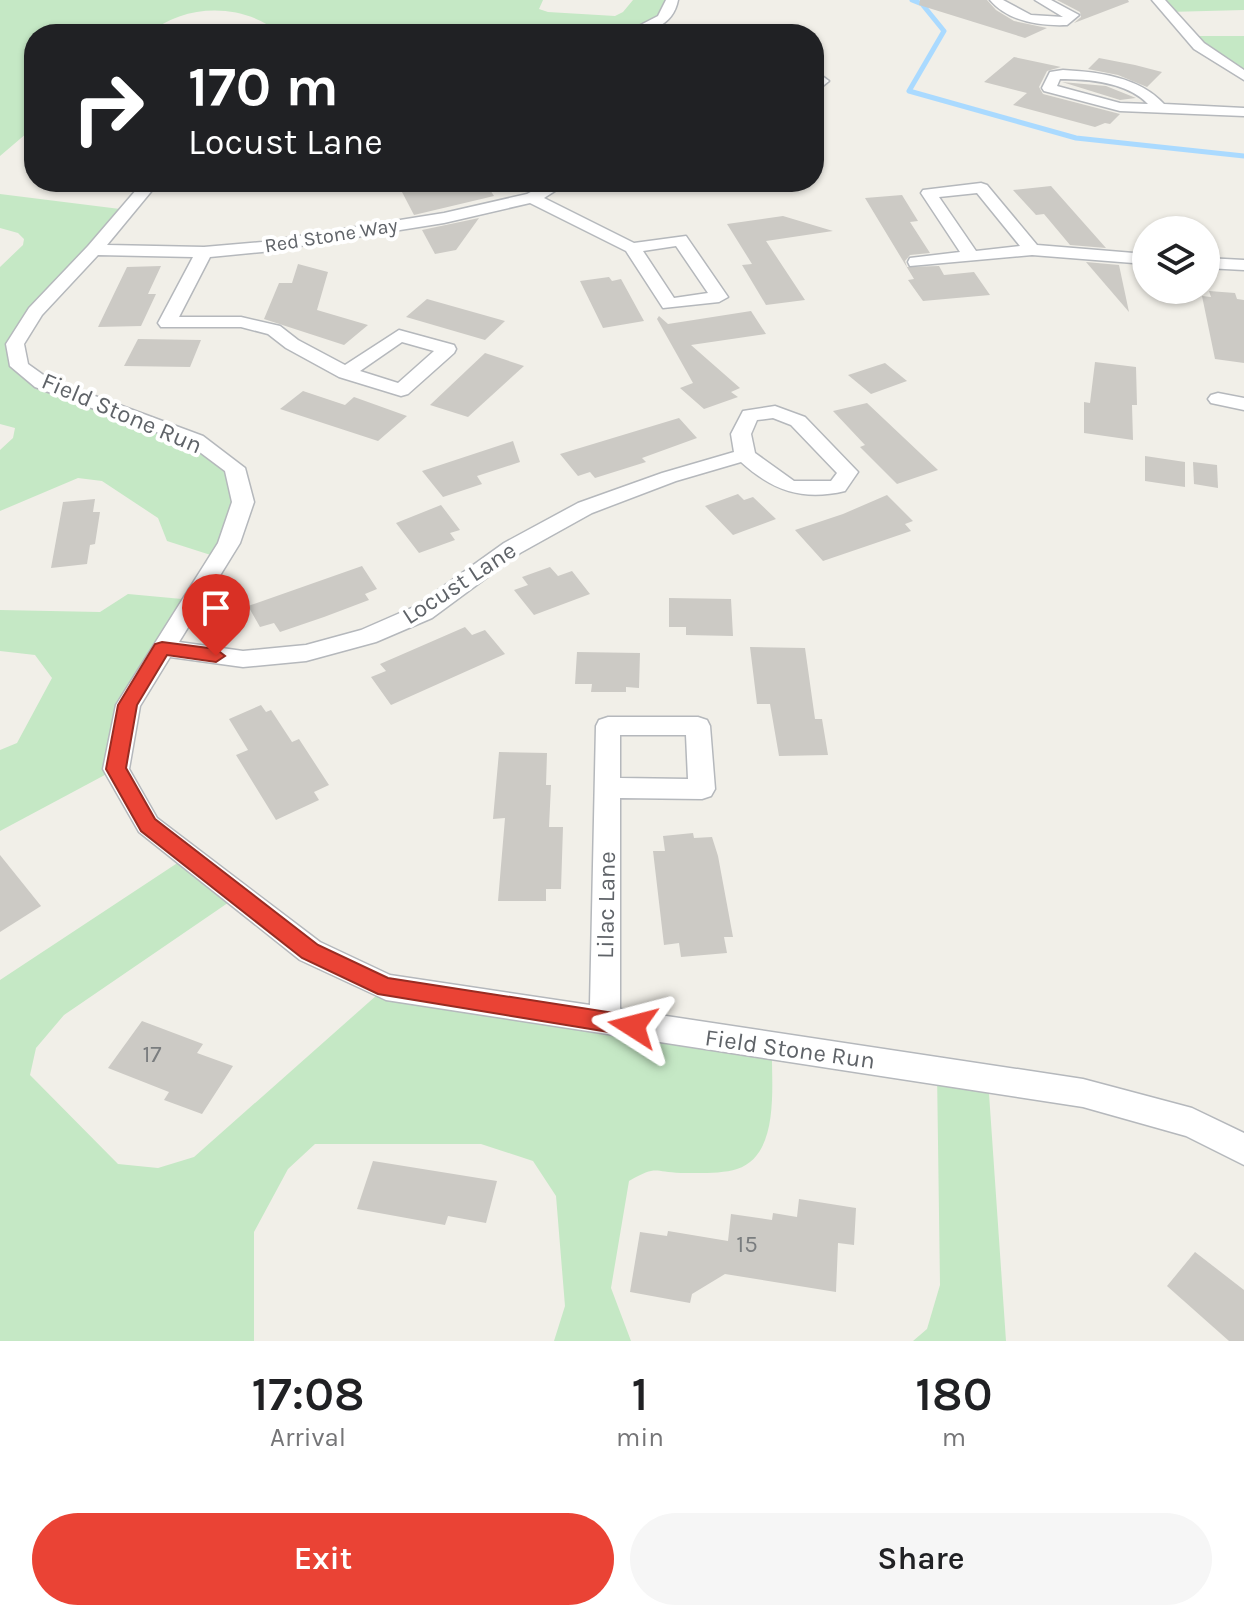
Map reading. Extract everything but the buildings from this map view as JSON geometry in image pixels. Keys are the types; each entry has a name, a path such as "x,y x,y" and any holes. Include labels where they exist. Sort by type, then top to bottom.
{"street":[{"path":"655,24 672,8 672,0"},
{"path":"996,0 1005,9 1046,22 1067,21 1073,15 1041,0"},
{"path":"1158,0 1199,46 1244,76"},
{"path":"1158,106 1144,92 1134,88 1078,75 1055,75 1049,88 1120,107 1158,106 1203,112 1244,112"},
{"path":"971,256 929,193 981,188 1032,250"},
{"name":"Field Stone Run","path":"143,192 94,250 35,312 15,344 19,366 42,383 196,440 235,468 243,502 229,543 128,705 116,769 148,825 310,951 386,987 1083,1093 1192,1123 1244,1150"},
{"name":"Red Stone Way","path":"94,250 204,252 262,247 444,218 532,198 543,192"},
{"path":"532,198 632,248 669,304 719,297 680,240 632,248"},
{"path":"916,262 1032,250 1132,258"},
{"path":"204,252 167,323 241,322 274,330 292,344 346,373 401,390 447,349 399,335 346,373"},
{"path":"1220,264 1244,265"},
{"path":"1218,399 1244,404"},
{"path":"775,412 798,421 848,472 838,486 807,491 776,483 745,455 741,434 750,415 775,412"},
{"name":"Locust Lane","path":"162,648 243,659 306,653 368,636 424,612 512,548 585,508 669,477 745,455"},
{"name":"Lilac Lane","path":"605,1022 608,788"}],"green space":[{"path":"0,0 543,0 539,9 548,12 615,16 633,0 672,0 660,22 655,24 266,24 239,13 207,11 191,13 164,24 24,24 24,136 0,156"},
{"path":"1159,0 1244,0 1244,10 1168,12"},
{"path":"1189,36 1244,36 1244,76"},
{"path":"0,194 128,210 15,344 19,366 42,383 196,440 235,468 243,502 220,558 167,541 158,518 102,481 78,478 0,511 0,450 13,438 15,428 0,424 0,267 23,245 24,239 18,233 0,228"},
{"path":"128,594 193,600 162,648 116,769 0,831 0,750 17,743 52,678 35,655 0,651 0,610 100,612"},
{"path":"188,856 238,896 64,1015 36,1048 30,1075 118,1164 158,1168 194,1157 386,987 772,1047 771,1116 761,1149 751,1161 737,1169 717,1172 651,1171 629,1181 611,1288 631,1341 554,1341 565,1306 556,1196 533,1161 481,1144 315,1144 288,1169 254,1232 254,1341 0,1341 0,980"},
{"path":"937,1071 988,1079 1006,1341 913,1341 927,1329 940,1285"}],"waterway":[{"path":"912,0 922,4 944,31 909,91 1076,138 1244,156"}],"route":[{"path":"216,656 162,648 128,705 116,769 148,825 310,951 386,987 633,1026"}]}
